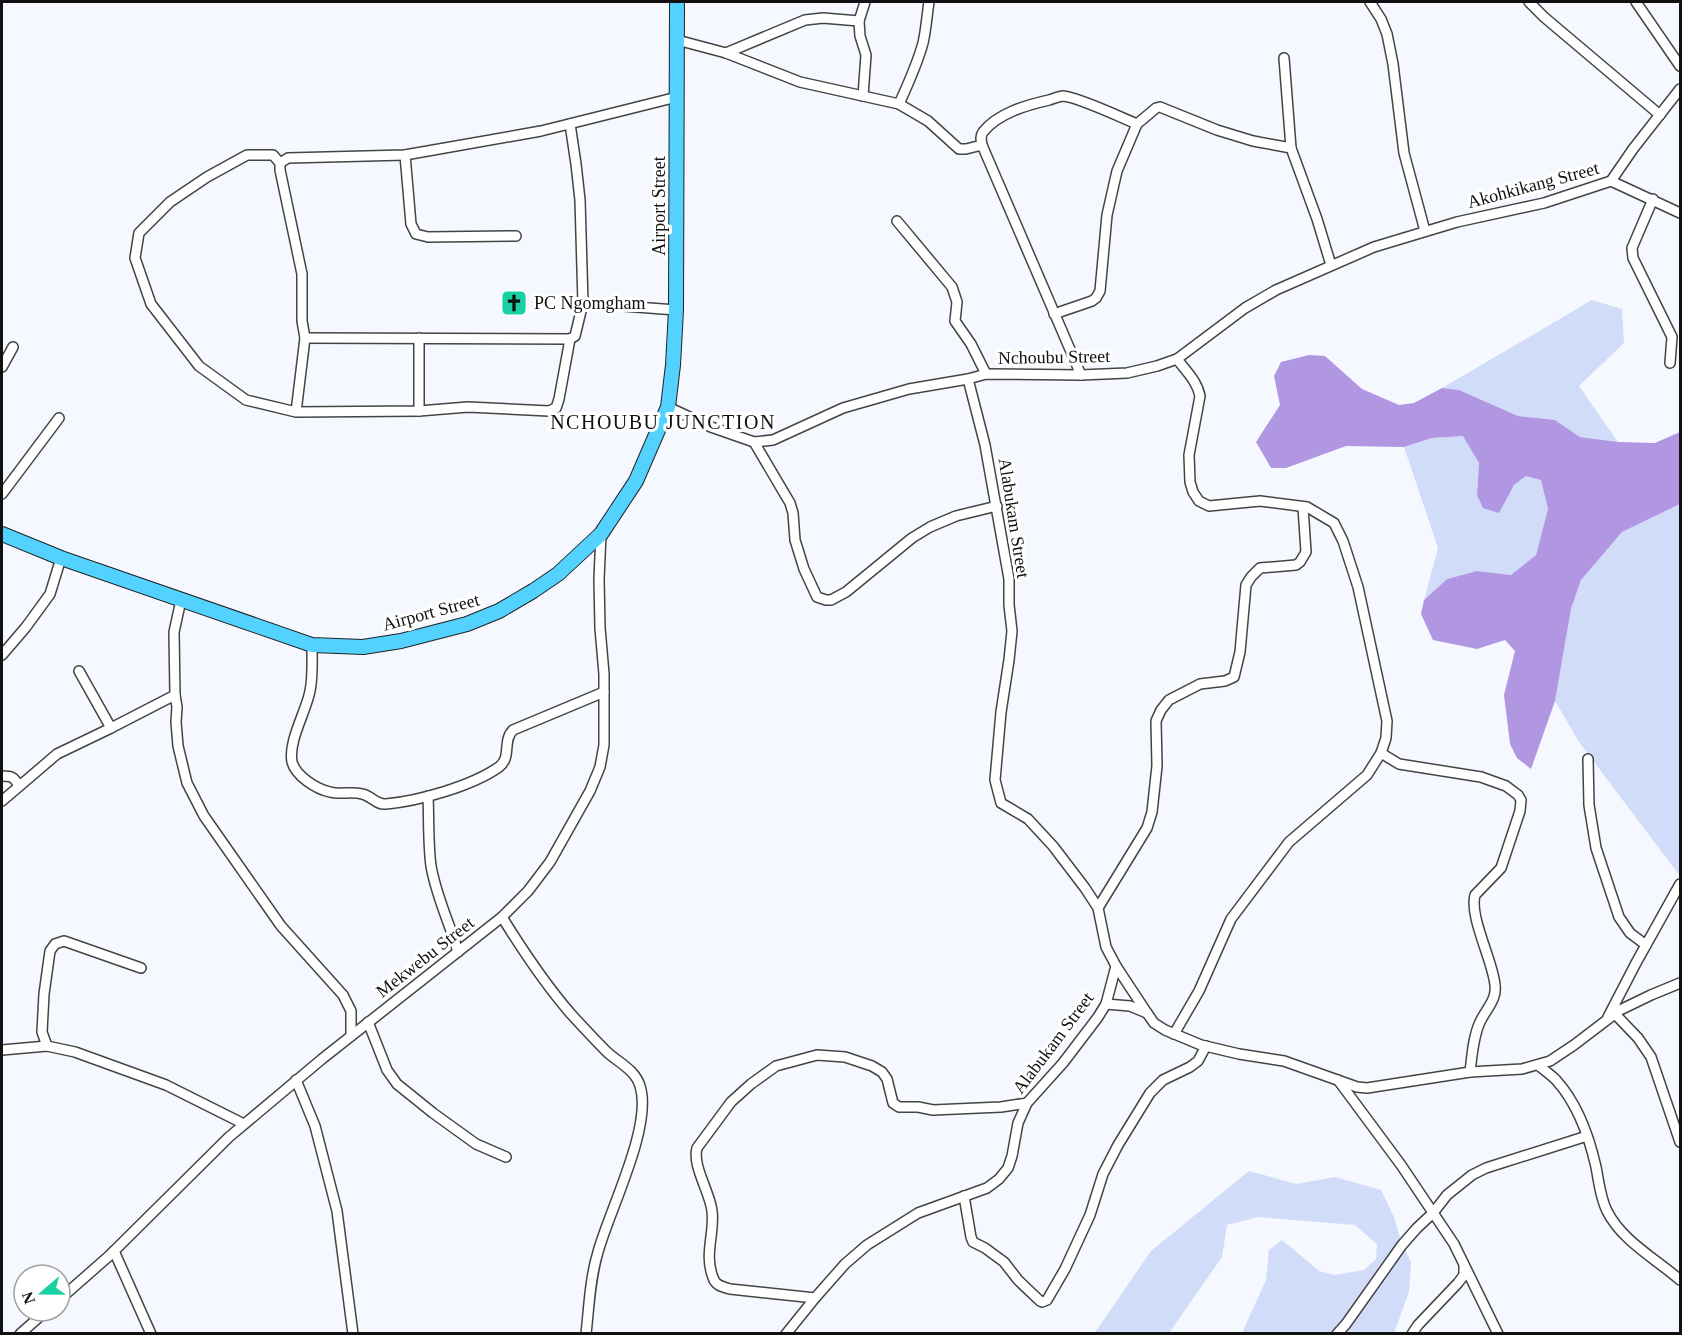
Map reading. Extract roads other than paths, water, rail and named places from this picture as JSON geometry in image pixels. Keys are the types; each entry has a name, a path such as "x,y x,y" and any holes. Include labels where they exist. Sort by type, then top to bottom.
{"highway":[{"name":"Airport Street","path":"2,534 62,558 312,645 363,647 392,643 467,624 499,611 558,574 601,534 636,481 668,407 676,310 677,2"}],"street":[{"path":"863,96 867,61 858,21 865,2"},
{"path":"899,104 920,55 929,2"},
{"path":"1370,2 1387,34 1393,63 1404,153 1425,231"},
{"path":"1529,2 1660,115"},
{"path":"1636,2 1680,66"},
{"path":"726,53 805,20 823,18 858,21"},
{"path":"677,40 726,53 800,82 899,104 928,121 959,148 966,149 982,145"},
{"path":"1284,58 1291,148 1317,219 1331,266"},
{"path":"1611,181 1680,89"},
{"path":"1081,375 982,145 981,137 984,131 1011,112 1033,103 1063,96 1137,124"},
{"path":"280,163 288,158 405,155 541,131 677,98"},
{"path":"1054,314 1092,301 1100,291 1107,215 1117,171 1137,124 1152,110 1160,107 1217,130 1253,141 1291,148"},
{"path":"305,338 570,339 575,336 583,303 580,200 570,124"},
{"path":"296,412 305,338 302,321 303,274 280,163 273,155 247,155 207,177 170,202 139,233 135,258 151,304 199,366 246,400 296,412 419,411 468,407 549,411 556,408 559,399 570,339"},
{"path":"405,155 411,224 416,234 428,237 516,236"},
{"name":"Akohkikang Street","path":"1425,231 1544,203 1611,181 1680,213"},
{"path":"1653,200 1632,248 1633,258 1672,337 1670,363"},
{"path":"897,221 952,287 957,302 955,321 971,344 986,374"},
{"name":"Nchoubu Street","path":"754,442 773,440 843,408 909,389 986,374 1081,375 1133,372 1157,366 1177,359 1245,308 1276,290 1374,247 1425,231"},
{"path":"583,303 676,310"},
{"path":"419,338 419,411"},
{"path":"2,367 14,347"},
{"path":"1174,1034 1199,991 1231,919 1289,842 1367,775 1381,753 1386,738 1387,722 1358,587 1343,541 1334,523 1321,514 1303,507 1260,501 1209,506 1199,501 1190,482 1189,455 1200,396 1194,381 1177,359"},
{"name":"Alabukam Street","path":"786,1334 845,1264 867,1245 918,1212 993,1185 1008,1168 1018,1123 1027,1102 1063,1063 1106,1004 1116,966 1106,947 1098,908 1053,846 1028,819 1001,803 998,793 995,780 1012,631 1009,579 985,445 968,379"},
{"path":"668,407 711,428 754,442 790,503 795,540 804,569 817,597 822,600 831,600 846,592 930,526 956,516 997,506"},
{"path":"2,494 59,418"},
{"path":"1098,908 1147,828 1152,812 1156,776 1156,722 1161,710 1169,700 1200,684 1225,681 1234,677 1240,652 1246,585 1254,572 1260,568 1296,565 1304,557 1306,552 1303,507"},
{"name":"Mekwebu Street","path":"72,1288 114,1251 244,1124 351,1036 502,918 528,891 550,862 590,791 600,767 604,745 599,588 601,534"},
{"path":"2,656 50,594 62,558"},
{"path":"181,600 174,632 176,722 178,746 188,783 204,816 281,926 344,995 351,1011 351,1036"},
{"path":"312,645 311,689 292,746 294,768 317,787 331,792 364,794 378,804 395,803 467,784 504,762 507,755 508,738 513,730 604,692"},
{"path":"79,671 111,728"},
{"path":"2,801 57,754 175,695"},
{"path":"1381,753 1399,764 1481,777 1513,790 1521,800 1520,811 1501,868 1475,895 1474,900 1495,984 1495,996 1480,1023 1470,1072"},
{"path":"1588,759 1589,805 1596,848 1619,917 1630,933 1646,945"},
{"path":"2,776 11,776 19,786"},
{"path":"428,795 431,866 458,952"},
{"path":"1611,1017 1646,945 1680,884"},
{"path":"502,918 524,953 570,1012 608,1053 634,1075 640,1085 643,1105 637,1142 597,1252 586,1334"},
{"path":"47,1046 42,1032 44,994 50,951 55,944 64,941 141,968"},
{"path":"1116,966 1154,1023 1174,1034 1206,1046 1284,1061 1357,1087 1375,1087 1470,1072 1522,1069 1538,1065 1558,1057 1611,1017 1651,995 1680,983"},
{"path":"1106,1004 1130,1006 1147,1013"},
{"path":"1611,1017 1638,1038 1651,1057 1680,1142"},
{"path":"368,1023 387,1070 397,1084 476,1144 506,1157"},
{"path":"2,1050 47,1046 75,1052 166,1085 244,1124"},
{"path":"964,1196 973,1242 1004,1262 1018,1280 1040,1301 1044,1302 1065,1269 1090,1215 1103,1174 1150,1093 1163,1080 1190,1067 1198,1060 1206,1046"},
{"path":"815,1298 729,1289 720,1286 715,1281 709,1255 712,1212 695,1155 697,1148 731,1102 776,1066 817,1055 845,1057 873,1066 887,1079 893,1103 899,1107 933,1110 1000,1107 1027,1102"},
{"path":"1538,1065 1555,1079 1575,1107 1587,1136 1600,1193 1607,1212 1631,1241 1680,1280"},
{"path":"296,1080 315,1126 337,1211 353,1334"},
{"path":"1338,1080 1401,1165 1454,1244 1498,1334"},
{"path":"1337,1334 1402,1245 1447,1195 1472,1175 1486,1167 1587,1136"},
{"path":"114,1251 150,1334"},
{"path":"1412,1334 1458,1283 1464,1275 1464,1267"},
{"path":"20,1334 32,1323"}],"place":[{"name":"PC Ngomgham","path":"514,303"}],"district":[{"name":"NCHOUBU JUNCTION","path":"663,422"}]}
